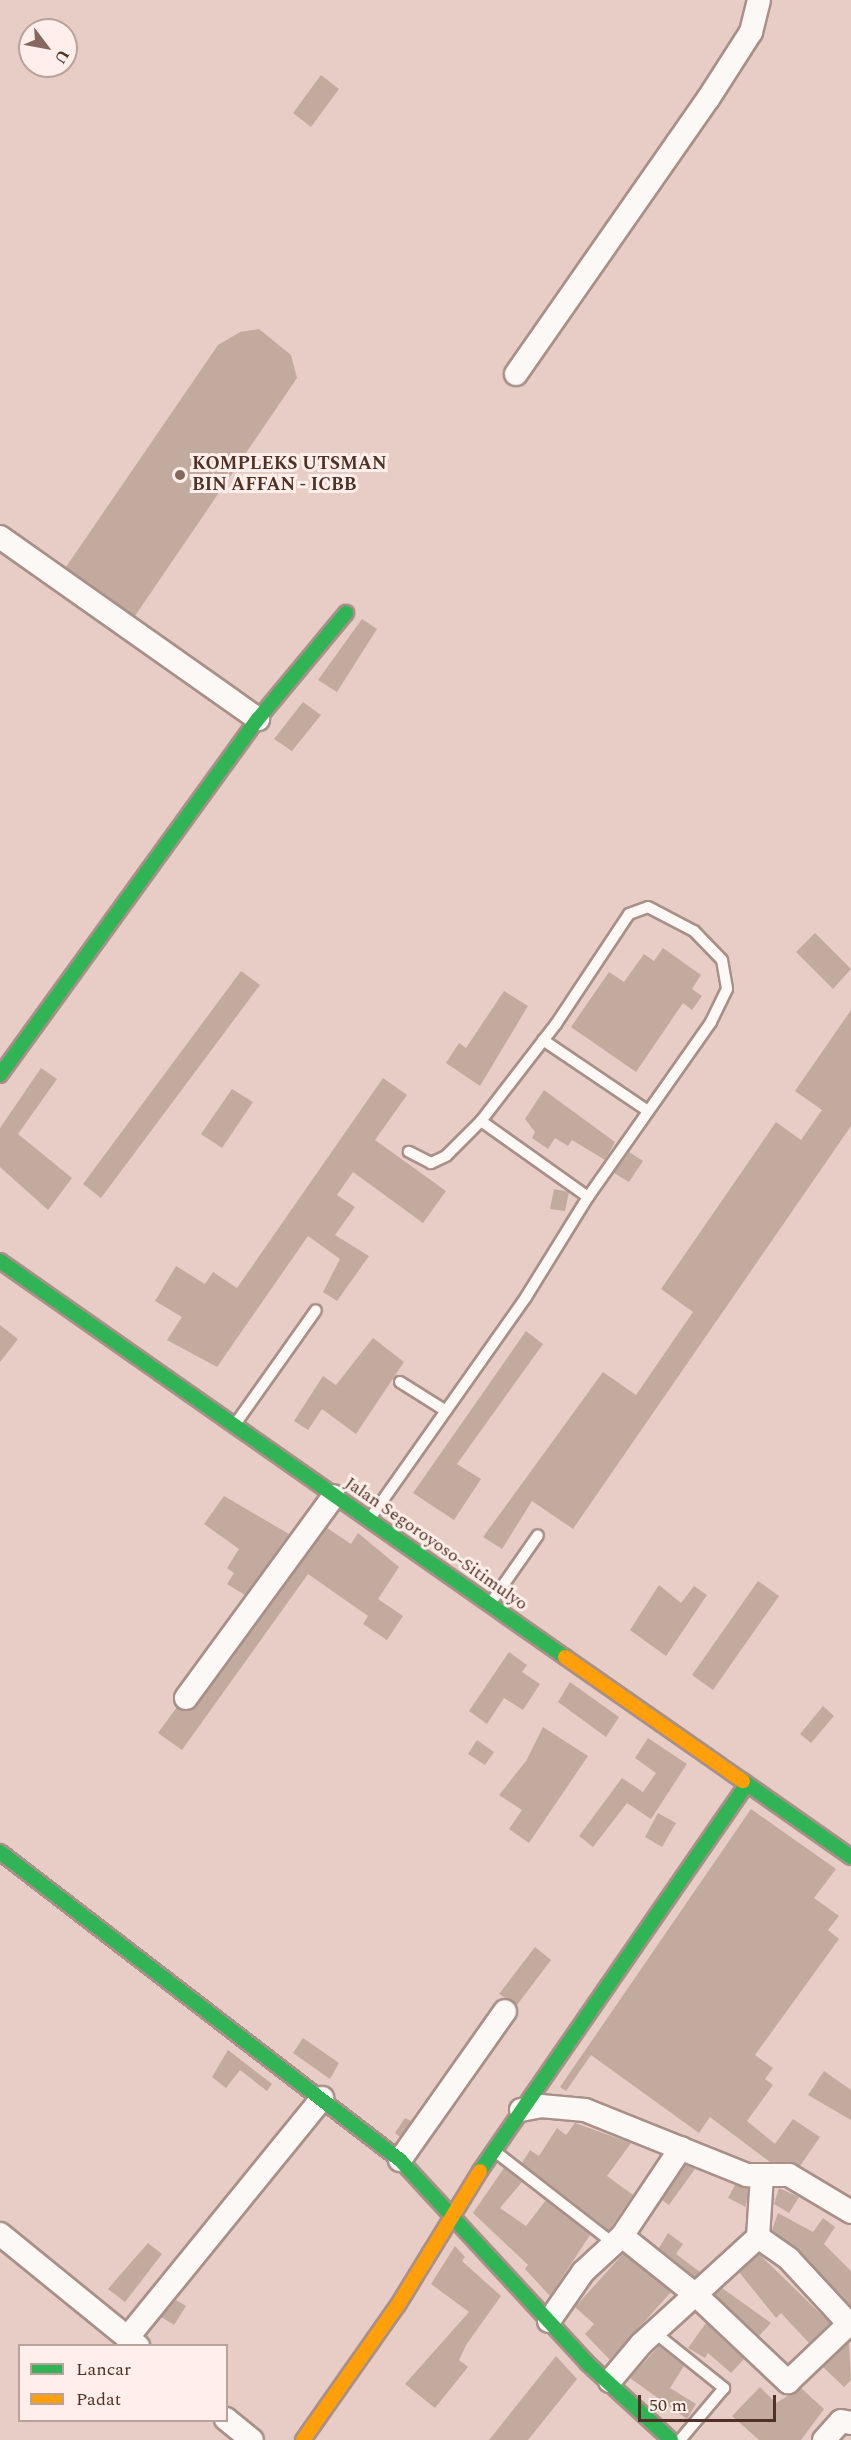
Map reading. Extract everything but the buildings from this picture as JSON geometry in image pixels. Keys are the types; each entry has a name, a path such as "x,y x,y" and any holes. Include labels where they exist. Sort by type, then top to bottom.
{"street":[{"path":"516,374 708,99 751,32 759,0"},
{"path":"0,537 258,719"},
{"path":"0,1075 258,719 346,613"},
{"name":"Jalan Segoroyoso-Sitimulyo","path":"0,1262 851,1857"},
{"path":"186,1698 334,1496"},
{"path":"303,2440 398,2305 450,2215 521,2110 747,1784"},
{"path":"0,1852 322,2097 400,2160 549,2321 671,2440"},
{"path":"400,2160 506,2011"},
{"path":"0,2234 133,2342 322,2097"},
{"path":"521,2110 541,2106 585,2110 747,2175 789,2175 851,2212"},
{"path":"549,2321 583,2272 617,2240 681,2148"},
{"path":"610,2381 654,2332 758,2237 762,2175"},
{"path":"617,2240 696,2295 789,2382 850,2325 789,2259 758,2237"},
{"path":"228,2421 252,2440"},
{"path":"824,2440 842,2421 851,2422"}],"lane":[{"path":"369,1520 446,1411 645,1109 711,1022 727,989 722,960 693,931 648,907 629,914 543,1040 481,1121 446,1156 431,1163 409,1152"},
{"path":"543,1040 645,1109"},
{"path":"481,1121 588,1197"},
{"path":"234,1426 316,1310"},
{"path":"400,1382 446,1411"},
{"path":"490,1604 538,1534"},
{"path":"494,2150 617,2240"},
{"path":"654,2332 724,2388 680,2440"}],"traffic: fast":[{"path":"0,1075 258,719 346,613"},
{"path":"0,1261 565,1657"},
{"path":"743,1781 851,1857"},
{"path":"480,2171 747,1784"},
{"path":"0,1852 400,2160 587,2363 671,2440"}],"traffic: slow":[{"path":"565,1657 743,1781"},
{"path":"303,2440 398,2305 480,2171"}],"place":[{"name":"KOMPLEKS UTSMAN BIN AFFAN - ICBB","path":"180,475"}]}
